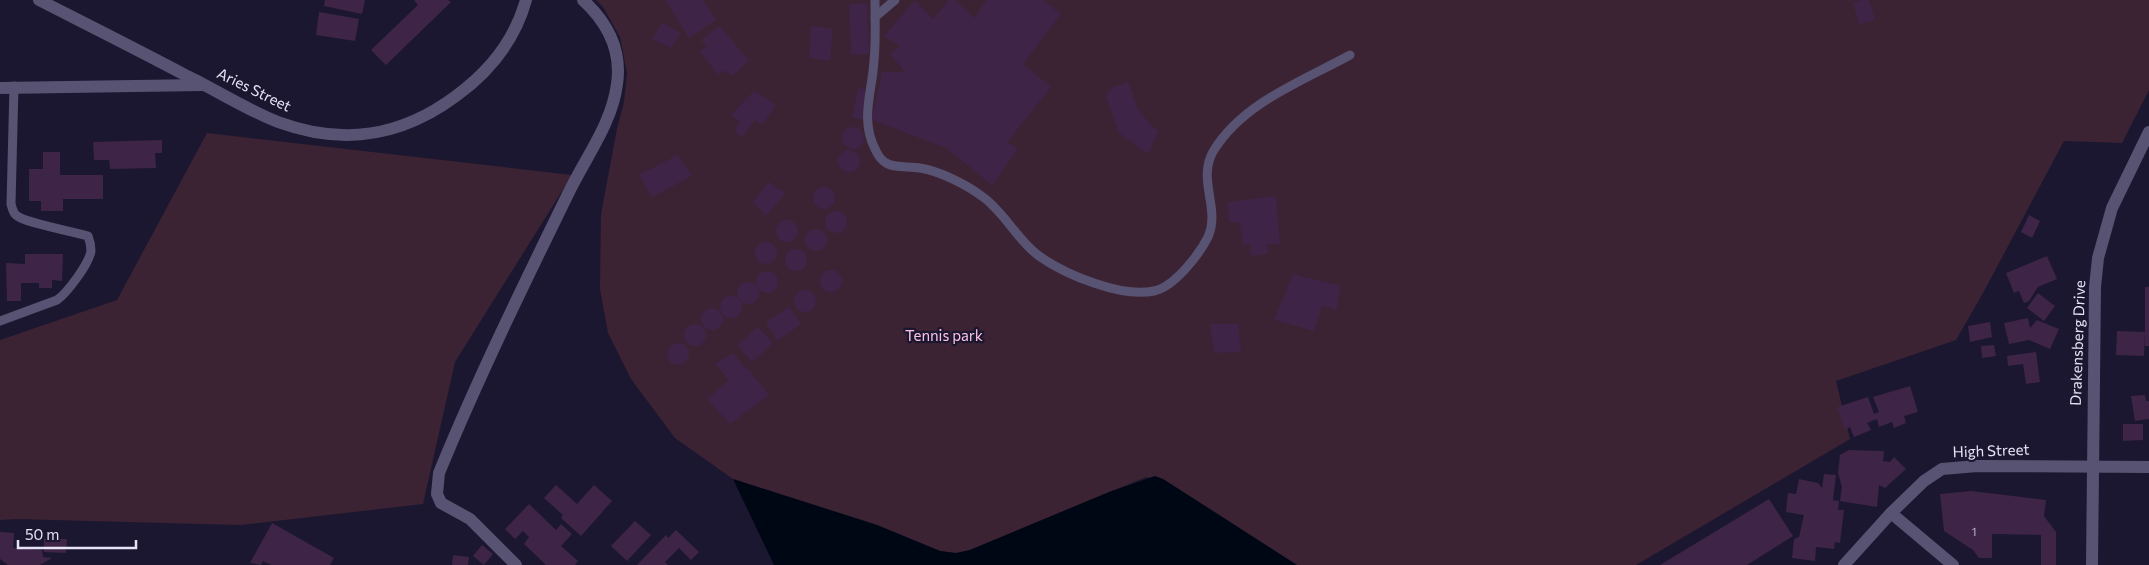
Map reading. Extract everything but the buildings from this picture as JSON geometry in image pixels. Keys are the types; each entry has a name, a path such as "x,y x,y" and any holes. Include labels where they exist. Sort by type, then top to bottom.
{"street":[{"name":"Aries Street","path":"39,0 277,121 305,130 332,135 376,134 411,123 435,111 470,86 505,47 514,31 526,0"},
{"path":"516,565 470,519 442,503 438,494 437,484 439,473 474,390 569,192 610,113 616,94 618,74 612,36 601,19 584,0"},
{"path":"0,88 14,86 206,85"},
{"name":"Drakensberg Drive","path":"2092,565 2095,287 2098,258 2112,208 2149,132"},
{"name":"High Street","path":"1844,565 1891,514 1931,475 1942,469 1976,466 2149,467"},
{"path":"1891,514 1953,565"}],"lane":[{"path":"875,0 874,62 867,120 868,135 878,156 888,164 921,168 938,173 983,197 1039,256 1063,269 1116,289 1139,292 1156,291 1169,285 1192,260 1208,237 1211,227 1211,209 1206,174 1208,162 1219,142 1240,119 1259,104 1350,55"},
{"path":"875,16 895,0"},
{"path":"0,321 57,300 64,295 90,253 91,243 88,236 55,226 29,222 16,215 11,204 14,86"}],"green space":[{"name":"Tennis park","path":"596,0 2149,0 2149,90 2122,143 2064,141 1956,340 1836,381 1850,439 1636,565 1297,565 1163,479 1146,477 970,550 956,553 940,551 877,525 733,479 675,438 631,379 608,333 600,289 601,214 624,102 627,73 620,37 603,7"},
{"path":"207,133 572,175 455,362 423,504 240,525 0,520 0,340 117,300"}],"shaded area":[{"path":"1155,476 1163,479 1297,565 774,565 733,479 877,525 940,551 956,553 970,550 1109,492"}]}
